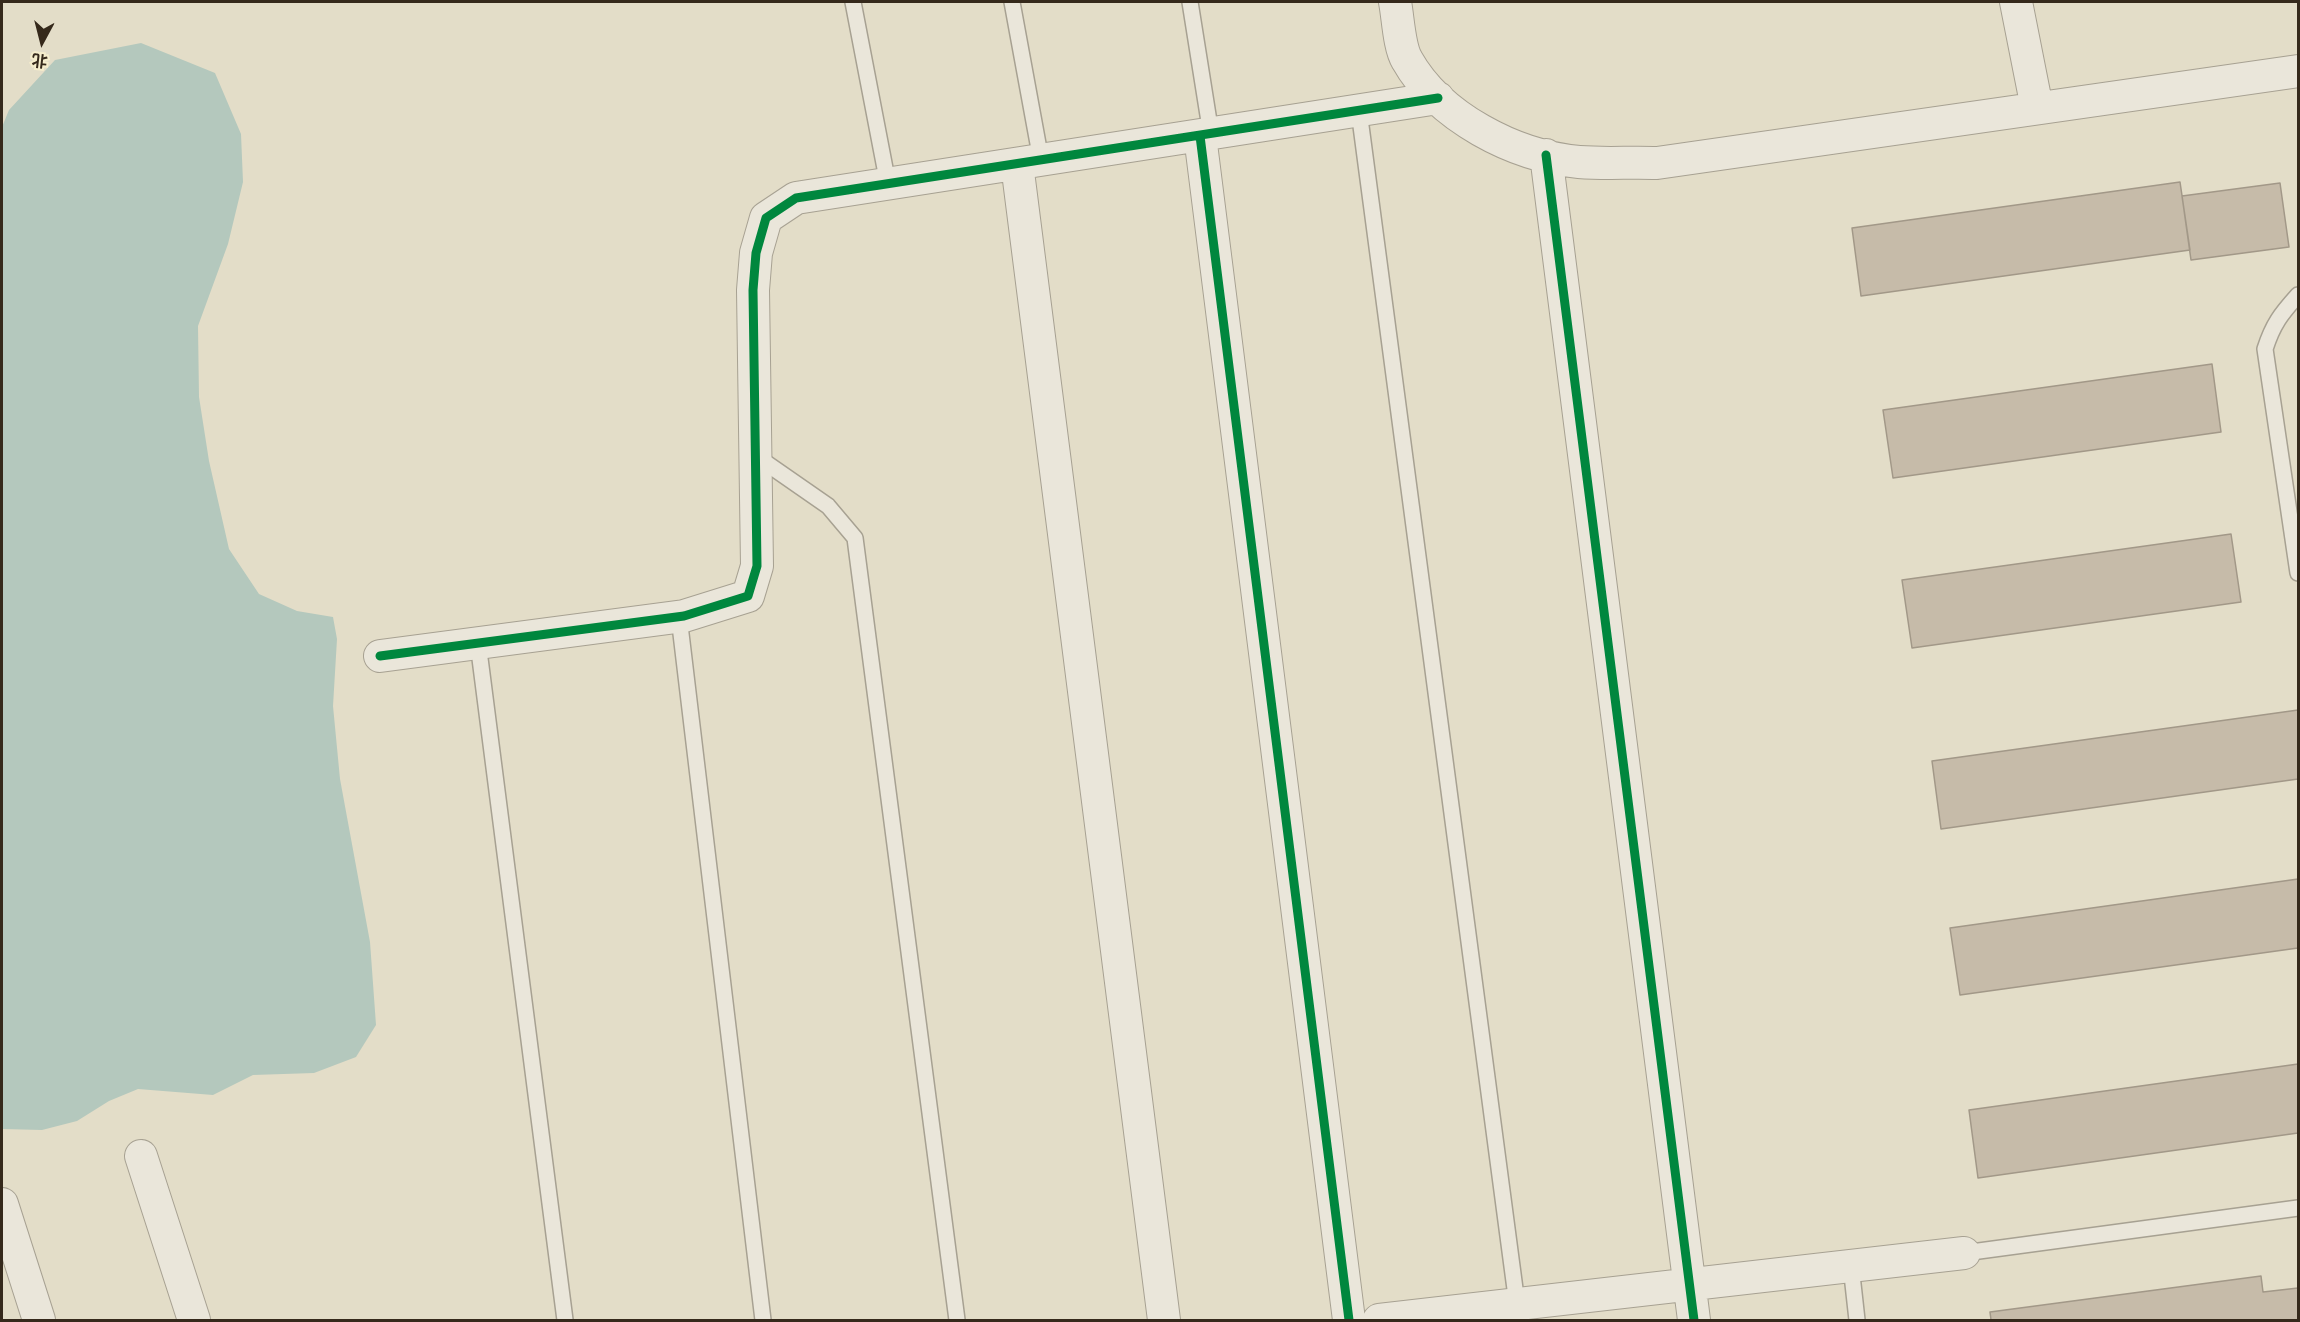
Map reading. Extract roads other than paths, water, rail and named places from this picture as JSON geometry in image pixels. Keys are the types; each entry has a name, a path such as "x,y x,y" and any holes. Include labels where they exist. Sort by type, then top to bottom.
{"street":[{"path":"1395,2 1405,58 1430,92 1469,125 1522,150 1578,162 1657,163 2037,108 2298,77"},
{"path":"2016,2 2037,108"},
{"path":"380,656 679,617 748,596 757,566 753,290 756,253 766,218 796,198 1438,98"},
{"path":"1205,135 1349,1320"},
{"path":"1546,155 1694,1320"},
{"path":"1029,162 1164,1320"},
{"path":"141,1156 194,1320"},
{"path":"2,1204 39,1320"},
{"path":"1379,1320 1964,1253"}],"lane":[{"path":"853,2 888,184"},
{"path":"1012,2 1029,162"},
{"path":"1190,2 1205,135"},
{"path":"1359,111 1517,1304"},
{"path":"2298,295 2278,316 2265,350 2298,573"},
{"path":"755,456 828,506 855,538 957,1320"},
{"path":"679,617 763,1320"},
{"path":"478,643 565,1320"},
{"path":"1964,1253 2298,1208"},
{"path":"1851,1266 1857,1320"}]}
